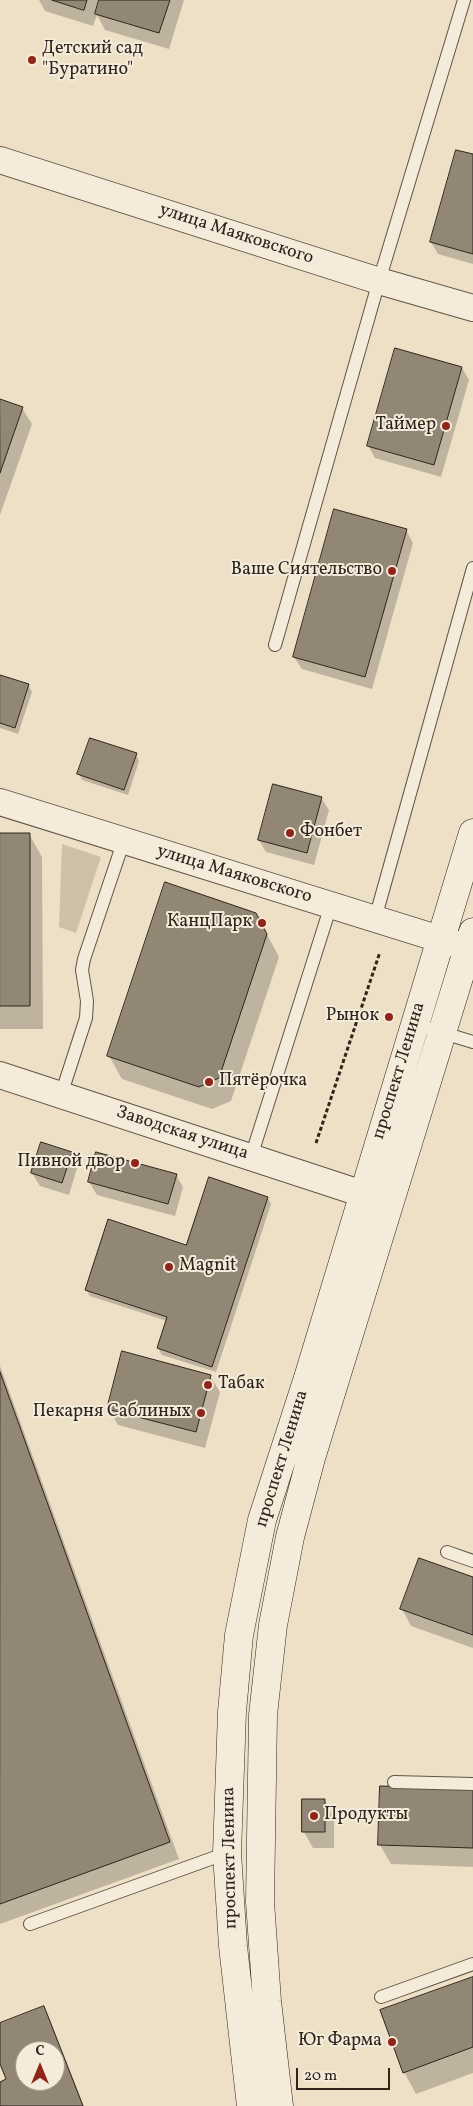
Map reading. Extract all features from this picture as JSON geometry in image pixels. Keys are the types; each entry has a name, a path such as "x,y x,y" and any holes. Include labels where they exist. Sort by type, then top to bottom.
{"main road":[{"name":"проспект Ленина","path":"251,2106 233,1946 228,1853 232,1712 239,1635 260,1530 473,833"},
{"name":"проспект Ленина","path":"279,2106 267,2001 260,1902 263,1715 273,1625 290,1537 311,1458 471,940"}],"street":[{"name":"улица Маяковского","path":"0,160 379,281 473,308"},
{"name":"улица Маяковского","path":"0,802 441,940 471,940"},
{"name":"Заводская улица","path":"0,1075 363,1194"}],"lane":[{"path":"275,644 379,281 464,0"},
{"path":"375,920 473,568"},
{"path":"61,1095 86,1018 87,1001 82,970 84,959 124,840"},
{"path":"251,1157 331,905"},
{"path":"414,1024 473,1042"},
{"path":"447,1552 473,1561"},
{"path":"394,1782 473,1784"},
{"path":"30,1924 228,1853"},
{"path":"381,1997 473,1964"}],"path":[{"path":"316,1143 382,948"}],"shaded area":[{"path":"62,844 101,857 76,933 59,927"}],"building":[{"path":"52,0 87,0 84,10"},
{"path":"99,0 170,0 159,33 95,14"},
{"path":"456,150 473,154 473,254 430,242"},
{"path":"395,348 462,367 434,465 367,446"},
{"path":"0,399 23,407 0,473"},
{"path":"334,509 407,529 365,677 293,657"},
{"path":"0,675 29,684 15,728 0,723"},
{"path":"90,738 137,753 124,790 77,774"},
{"path":"273,784 322,797 307,853 258,840"},
{"path":"0,833 30,833 30,1006 0,1006"},
{"path":"165,882 256,913 267,934 219,1078 199,1087 107,1056"},
{"path":"41,1142 72,1152 62,1183 31,1173"},
{"path":"96,1152 177,1174 168,1204 88,1182"},
{"name":"Magnit","path":"209,1177 268,1197 212,1367 157,1348 167,1317 85,1290 108,1219 186,1245"},
{"path":"122,1351 211,1375 196,1432 107,1409"},
{"path":"0,1372 170,1842 0,1904"},
{"path":"419,1558 473,1577 473,1635 400,1609"},
{"path":"380,1786 473,1789 473,1848 378,1845"},
{"name":"Продукты","path":"302,1799 325,1799 325,1832 302,1832"},
{"path":"473,1977 473,2047 403,2073 380,2010"},
{"path":"44,2006 58,2041 15,2041 15,2091 65,2091 65,2060 83,2106 0,2106 0,2082 6,2079 0,2064 0,2023"}],"place":[{"name":"Детский сад \"Буратино\"","path":"32,60"},
{"name":"Таймер","path":"446,426"},
{"name":"Ваше Сиятельство","path":"392,571"},
{"name":"Фонбет","path":"290,833"},
{"name":"КанцПарк","path":"262,923"},
{"name":"Рынок","path":"389,1017"},
{"name":"Пятёрочка","path":"209,1082"},
{"name":"Пивной двор","path":"135,1163"},
{"name":"Magnit","path":"169,1267"},
{"name":"Табак","path":"208,1385"},
{"name":"Пекарня Саблиных","path":"201,1413"},
{"name":"Продукты","path":"314,1816"},
{"name":"Юг Фарма","path":"392,2042"}]}
